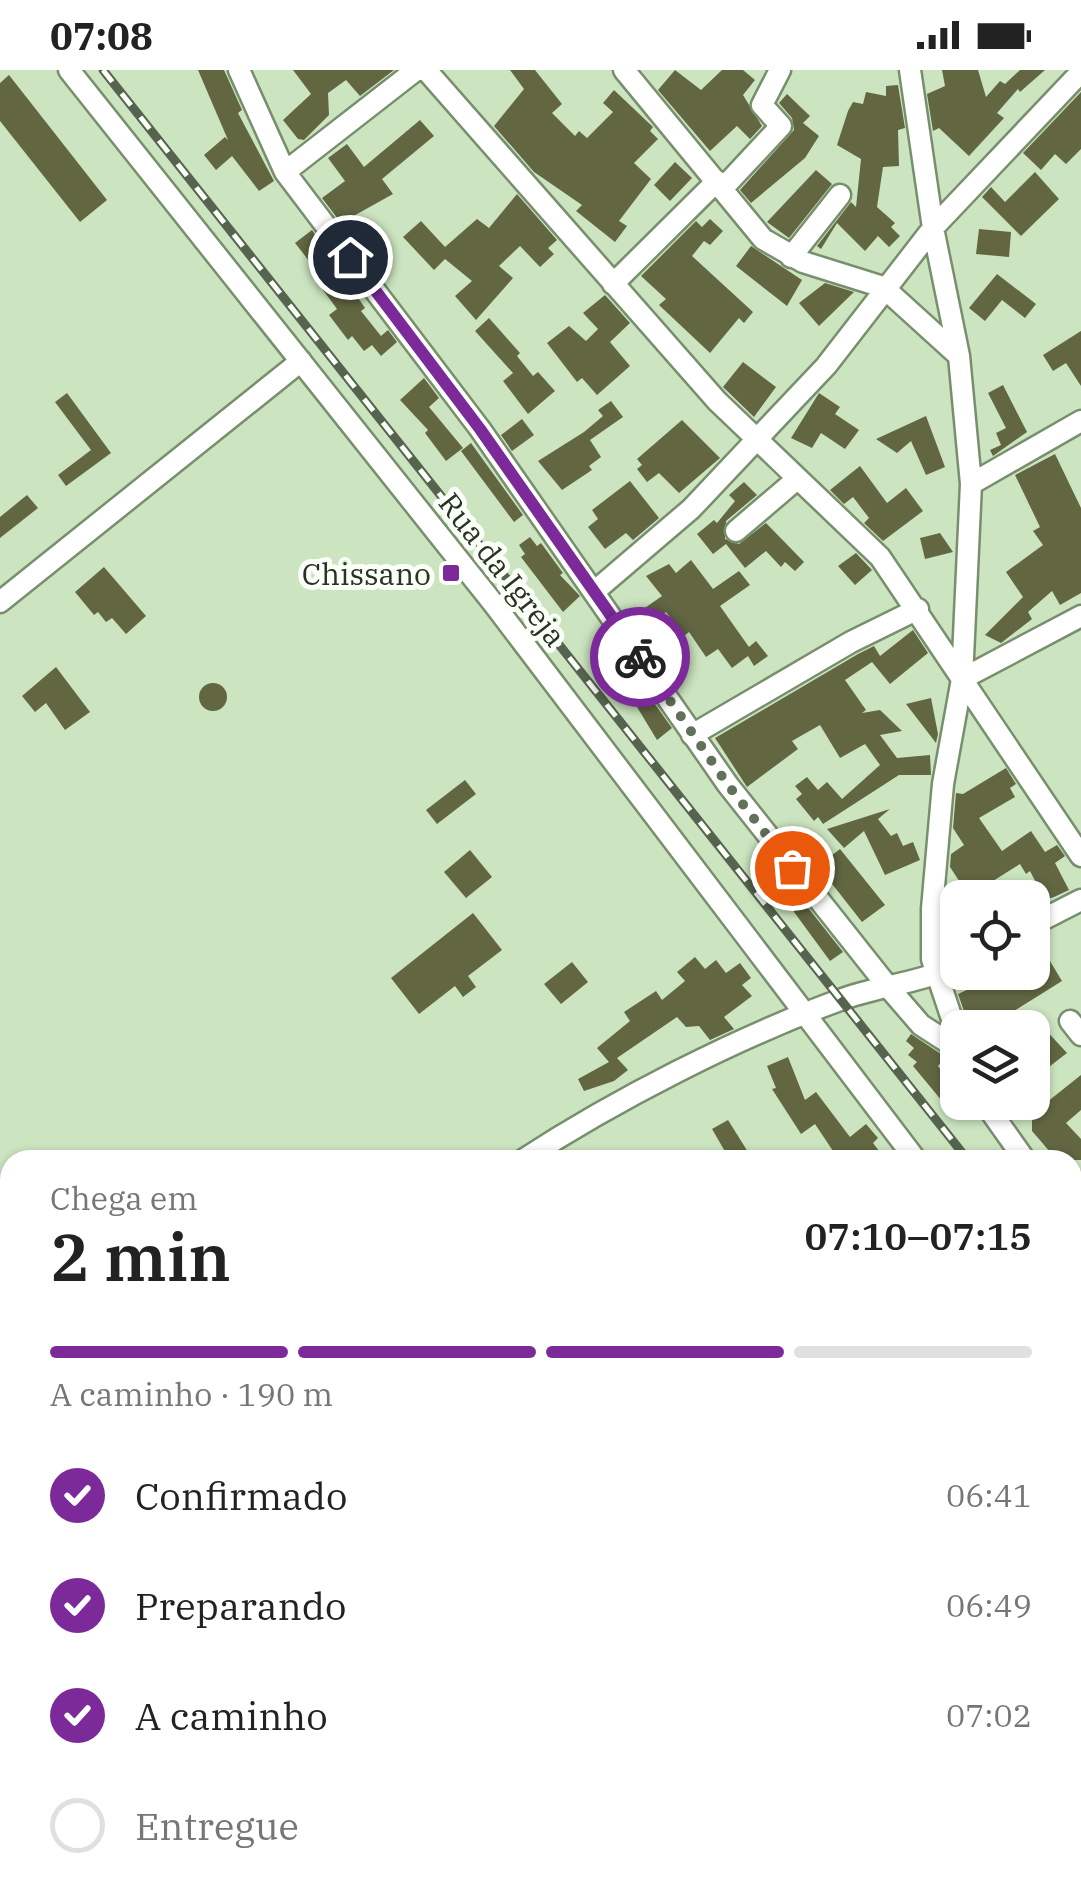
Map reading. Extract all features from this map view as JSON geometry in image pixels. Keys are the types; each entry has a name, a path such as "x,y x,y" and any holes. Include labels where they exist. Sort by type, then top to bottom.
{"street":[{"name":"Rua da Igreja","path":"69,70 493,603 908,1150"},
{"path":"239,70 285,172 448,386 595,590 692,735 890,988 940,1040"},
{"path":"285,172 416,70"},
{"path":"426,70 756,440 880,557 1081,856"},
{"path":"624,70 763,239 791,257 884,287 959,356"},
{"path":"614,284 781,126 762,106 780,70"},
{"path":"910,70 933,228 959,356 971,484 962,679 943,784 932,910 936,976 949,1010"},
{"path":"595,590 691,508 826,366 933,228 1081,72"},
{"path":"791,257 840,196"},
{"path":"0,602 301,361"},
{"path":"971,484 1081,421"},
{"path":"736,532 798,479"},
{"path":"692,735 918,609"},
{"path":"962,679 1081,616"},
{"path":"1050,918 1078,908"},
{"path":"543,1150 574,1125 804,1014 844,998 940,974"},
{"path":"997,1120 1018,1150"}],"building":[{"path":"198,70 224,70 242,110 238,113 274,181 259,191 232,156 216,170 204,155 225,137 228,140"},
{"path":"293,70 394,70 360,96 346,80 328,93 329,115 304,140 298,139 283,120 311,94"},
{"path":"510,70 535,70 562,104 552,113 575,136 579,131 587,138 613,112 603,103 614,90 653,127 650,131 658,139 634,163 651,179 619,221 627,226 615,242 576,211 582,205 534,172 494,126 524,89"},
{"path":"675,70 701,90 722,70 743,70 755,80 743,95 762,126 750,139 737,126 710,151 658,90"},
{"path":"942,70 978,70 986,97 1000,81 1005,84 1020,70 1045,70 1020,92 1018,89 997,113 1004,118 969,156 939,128 933,131 927,94 945,86"},
{"path":"9,75 107,200 80,222 0,121 0,83"},
{"path":"898,85 905,128 898,130 899,166 883,167 877,207 895,223 891,227 900,236 889,247 878,236 865,251 837,223 821,249 817,246 851,202 856,207 861,159 837,145 848,111 853,102 863,104 866,92 886,96 886,86"},
{"path":"1081,92 1081,149 1066,164 1055,154 1041,170 1023,153"},
{"path":"787,94 810,116 803,123 819,136 805,158 751,203 740,190 794,130 792,118 779,103"},
{"path":"420,120 434,136 382,179 393,194 341,223 322,198 345,181 328,158 347,144 364,167"},
{"path":"675,162 692,178 670,201 654,185"},
{"path":"816,170 832,184 789,238 767,222"},
{"path":"1035,172 1059,199 1021,236 982,197 991,187 1005,202"},
{"path":"517,194 557,240 548,248 554,254 540,267 520,246 499,266 513,278 476,320 455,296 472,281 445,259 434,270 403,237 421,221 445,247 477,219 489,228"},
{"path":"710,219 723,231 710,245 704,241 692,256 753,312 744,323 739,318 710,353 659,305 666,299 641,276 696,221 702,227"},
{"path":"979,229 1011,232 1009,257 976,254"},
{"path":"312,230 365,308 361,311 381,336 388,330 397,342 381,356 372,345 364,351 352,336 348,340 329,315 337,309 312,275 317,271 295,243"},
{"path":"751,246 802,280 787,306 736,266"},
{"path":"997,274 1036,304 1025,318 1002,300 985,321 969,308"},
{"path":"825,283 854,292 819,326 799,303"},
{"path":"605,295 630,323 610,342 630,366 597,395 582,378 577,382 547,343 569,326 586,341 598,329 583,313"},
{"path":"489,318 520,353 517,356 533,376 538,372 555,391 528,414 503,381 513,373 475,331"},
{"path":"1081,331 1081,386 1066,363 1053,371 1043,355"},
{"path":"743,362 776,387 754,417 723,387"},
{"path":"424,378 439,398 429,407 463,448 446,461 425,433 428,430 400,400"},
{"path":"1003,385 1027,432 993,456 990,450 1001,445 996,433 1006,428 988,393"},
{"path":"67,393 111,453 66,486 58,475 91,450 55,402"},
{"path":"819,393 840,407 835,414 859,430 845,449 821,433 812,448 791,438"},
{"path":"611,401 623,417 590,440 601,457 589,466 592,470 562,490 538,461 584,432 603,416 598,410"},
{"path":"926,416 945,467 926,475 911,441 897,453 876,439"},
{"path":"522,419 534,435 512,451 501,435"},
{"path":"682,420 720,458 679,493 659,473 647,482 637,469 642,465 637,459"},
{"path":"471,443 523,515 514,522 461,451"},
{"path":"1055,454 1081,508 1081,593 1060,605 1052,591 1028,612 1032,619 1001,643 985,635 1023,597 1006,572 1043,545 1033,531 1040,527 1015,475"},
{"path":"860,466 887,503 906,488 923,511 883,541 864,523 869,518 853,497 844,504 830,490"},
{"path":"630,481 659,518 633,540 626,533 605,549 588,527 598,519 592,510"},
{"path":"744,482 757,495 726,521 725,539 739,544 766,523 804,562 795,571 785,562 781,567 766,551 745,568 726,544 713,554 697,534 714,520 717,523 735,501 729,495"},
{"path":"27,495 38,508 0,538 0,517"},
{"path":"940,533 953,552 925,559 920,538"},
{"path":"530,537 537,546 541,543 563,573 560,575 580,596 563,612 521,557 525,554 519,545"},
{"path":"856,553 872,570 855,585 838,566"},
{"path":"691,560 713,589 739,571 750,585 720,606 749,647 756,641 768,656 754,666 748,656 732,668 718,649 706,657 689,632 684,636 666,612 642,629 648,639 645,641 629,619 662,596 646,576 669,564 676,573"},
{"path":"104,567 146,616 126,634 112,618 106,622 98,612 94,615 75,592"},
{"path":"913,630 928,653 890,684 872,662 845,680 866,710 862,713 880,710 902,731 880,735 897,758 930,755 931,775 899,775 823,824 818,817 814,821 796,799 802,794 795,786 807,777 818,790 827,782 842,799 880,765 865,744 840,758 820,725 792,741 798,749 747,787 715,738 874,646 880,656"},
{"path":"56,667 90,712 65,730 46,703 35,712 22,696"},
{"path":"213,683 223,687 227,697 223,707 213,711 203,707 199,697 203,687"},
{"path":"647,693 672,728 657,740 634,702"},
{"path":"931,698 938,734 936,743 906,704"},
{"path":"1006,768 1016,784 1010,788 1015,797 979,818 1002,851 1031,831 1045,852 1057,845 1065,856 1055,863 1069,890 1050,898 1050,880 1035,880 1020,864 995,880 958,880 950,867 951,854 964,845 953,828 956,793 963,794"},
{"path":"465,780 476,794 437,824 426,810"},
{"path":"890,809 878,819 891,836 897,833 903,846 913,842 920,860 885,875 864,831 844,848 827,829"},
{"path":"840,849 885,905 862,922 818,866"},
{"path":"470,850 492,877 466,898 444,872"},
{"path":"798,895 843,952 830,961 794,912 790,901"},
{"path":"473,913 502,950 468,976 476,987 463,997 455,986 419,1014 391,978"},
{"path":"695,957 705,969 716,960 726,973 740,963 751,978 742,985 752,996 724,1017 734,1029 710,1040 699,1026 686,1027 677,1017 617,1058 628,1070 614,1081 584,1091 578,1079 609,1062 597,1048 630,1021 624,1012 656,991 662,1000 685,981 677,972"},
{"path":"1050,961 1062,981 1050,989"},
{"path":"572,962 588,982 561,1004 544,984"},
{"path":"967,990 1048,990 1016,1010 964,1010 958,994"},
{"path":"911,1034 940,1053 940,1099 913,1066 917,1062 908,1055 914,1048 906,1041"},
{"path":"1050,1035 1067,1053 1050,1066"},
{"path":"788,1057 805,1100 816,1092 850,1137 866,1124 878,1138 873,1143 878,1150 832,1150 815,1124 801,1134 772,1089 776,1088 767,1066"},
{"path":"1081,1075 1081,1110 1066,1123 1081,1139 1081,1150 1048,1150 1032,1131 1032,1120 1050,1120 1050,1100"},
{"path":"728,1120 747,1150 724,1150 712,1129"}],"railway":[{"path":"103,70 960,1150"}],"way so far":[{"path":"640,657 728,785 792,868"}],"place":[{"name":"Chissano","path":"451,573"}],"route":[{"path":"350,257 480,429 640,657"}]}
